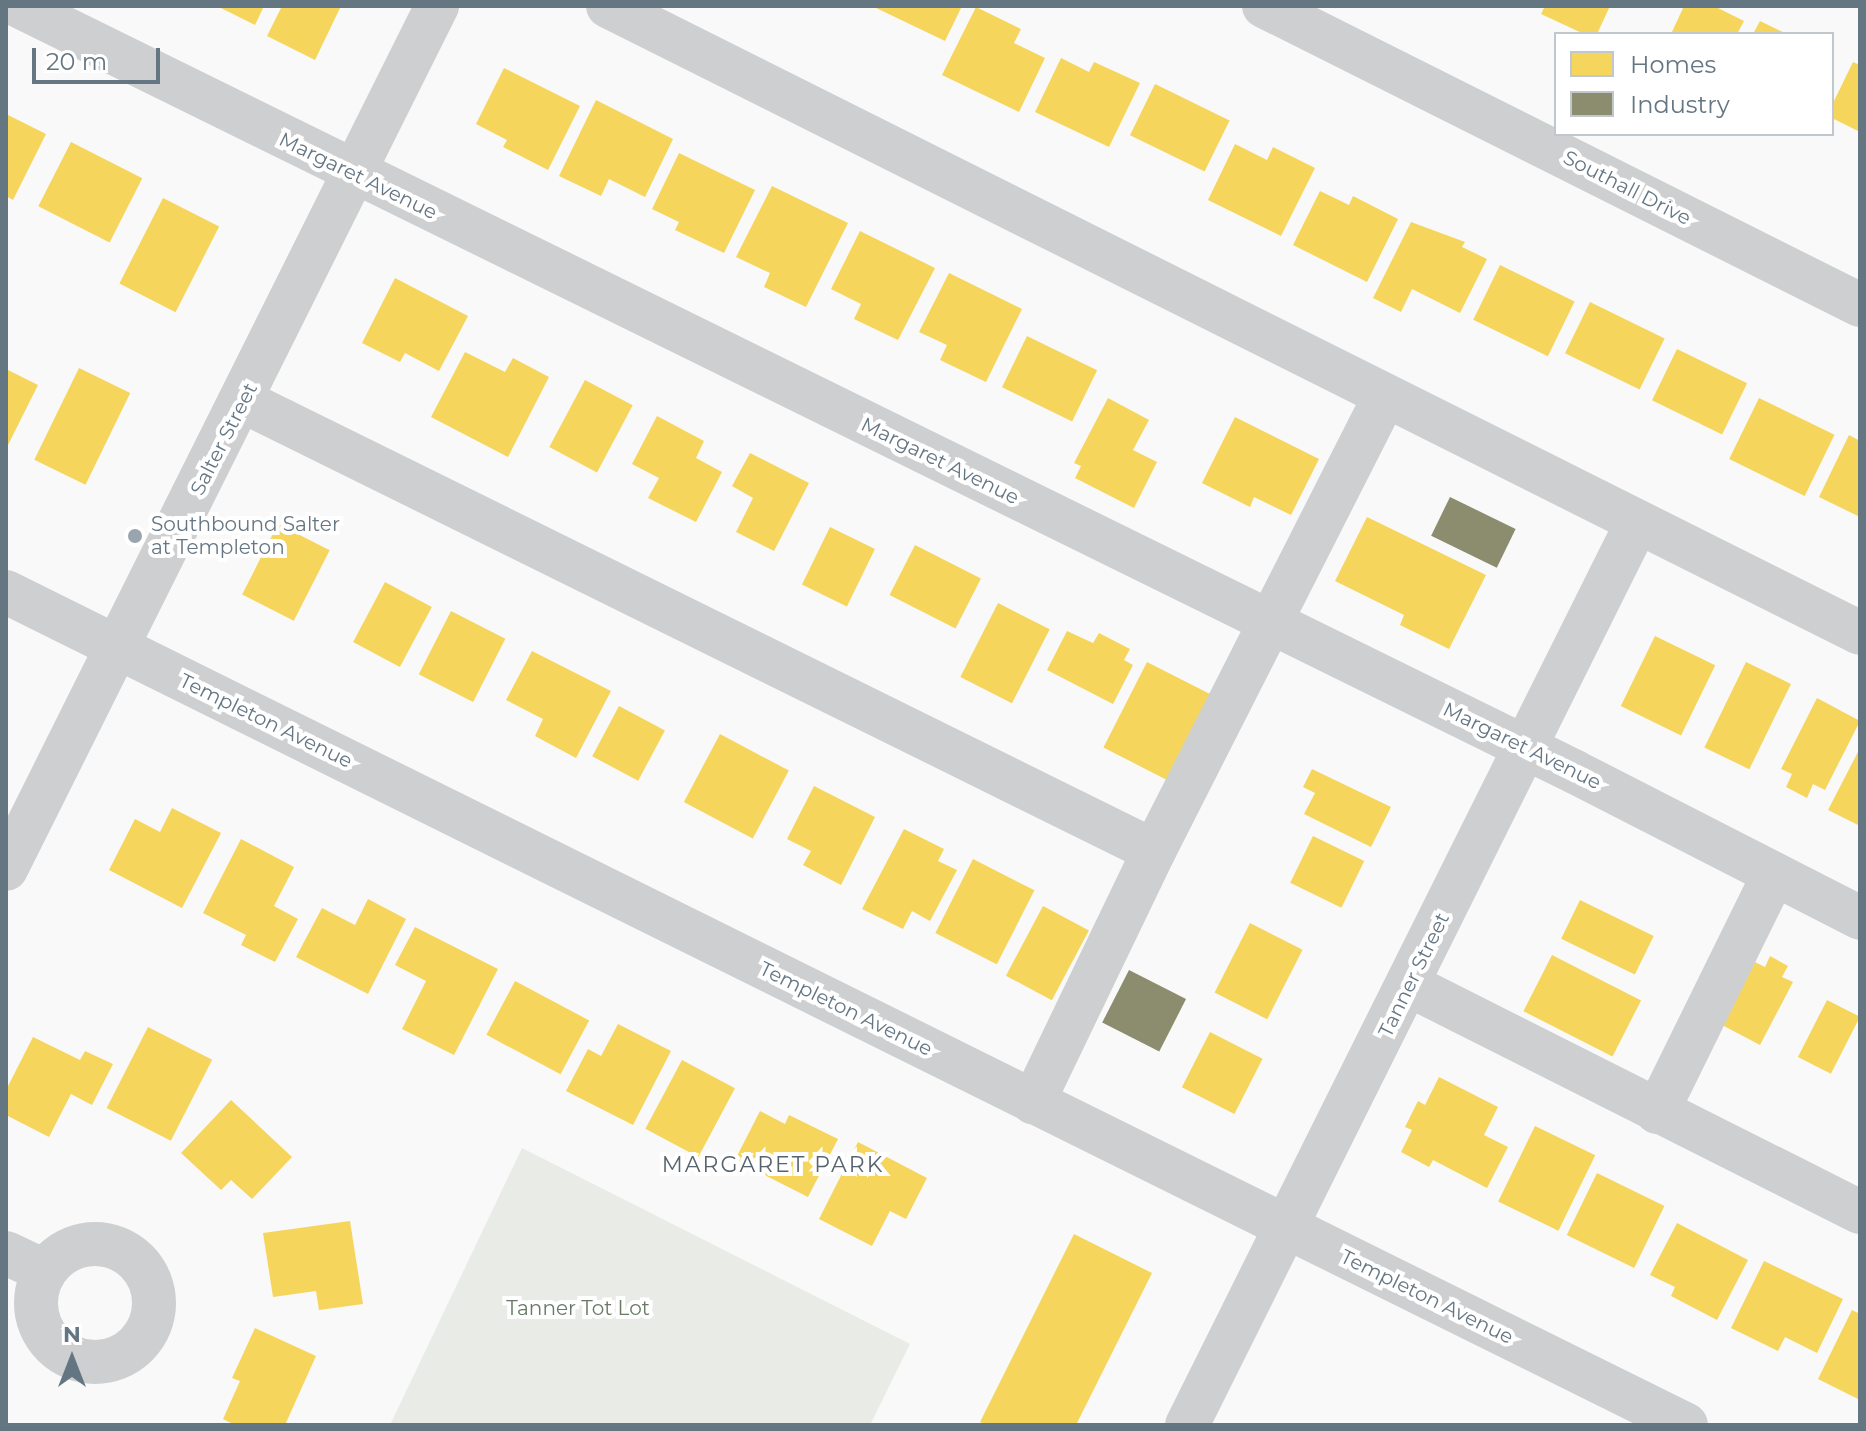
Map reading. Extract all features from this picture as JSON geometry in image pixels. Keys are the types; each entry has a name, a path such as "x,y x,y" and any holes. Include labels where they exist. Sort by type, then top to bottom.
{"street":[{"name":"Margaret Avenue","path":"19,6 354,175 1268,621 1860,918"},
{"name":"Salter Street","path":"6,869 115,647 243,401 437,6"},
{"path":"608,6 1860,633"},
{"name":"Southall Drive","path":"1264,6 1860,305"},
{"path":"1033,1102 1268,621 1385,396"},
{"path":"243,401 1154,851"},
{"name":"Tanner Street","path":"1187,1425 1637,523"},
{"name":"Templeton Avenue","path":"6,592 1686,1425"},
{"path":"1657,1112 1774,874"},
{"path":"1409,985 1860,1212"}],"green space":[{"name":"Tanner Tot Lot","path":"522,1148 910,1344 870,1425 390,1425"}],"building: Homes":[{"path":"217,6 264,6 255,25"},
{"path":"282,6 341,6 315,60 267,36"},
{"path":"872,6 962,6 945,41"},
{"path":"1545,6 1610,6 1598,32 1580,32 1541,14"},
{"path":"1684,6 1714,6 1744,21 1738,32 1672,32"},
{"path":"976,7 1021,29 1014,43 1045,58 1019,112 942,75"},
{"path":"1760,21 1783,32 1754,32"},
{"path":"1061,58 1089,72 1094,62 1140,83 1109,147 1035,112"},
{"path":"1853,62 1860,65 1860,132 1834,119 1834,101"},
{"path":"504,68 580,106 548,170 503,147 507,140 476,124"},
{"path":"1155,84 1230,120 1205,172 1130,135"},
{"path":"596,100 673,139 645,197 609,179 601,196 559,176"},
{"path":"6,114 46,134 13,200 6,196"},
{"path":"71,142 142,178 110,242 38,206"},
{"path":"1235,144 1267,160 1273,147 1315,168 1281,236 1208,200"},
{"path":"679,153 755,190 724,253 675,230 679,222 652,209"},
{"path":"772,186 848,223 806,307 764,287 770,273 736,257"},
{"path":"1320,191 1349,205 1353,196 1398,219 1367,282 1293,245"},
{"path":"163,198 219,227 176,312 119,284"},
{"path":"1411,222 1465,242 1462,247 1487,259 1460,313 1412,289 1401,312 1373,298"},
{"path":"860,231 935,268 898,340 854,319 861,304 831,289"},
{"path":"1500,265 1575,301 1548,356 1473,320"},
{"path":"949,273 1022,309 986,382 940,360 947,345 919,332"},
{"path":"395,278 468,316 439,371 405,353 400,362 362,343"},
{"path":"1590,302 1665,338 1640,390 1565,353"},
{"path":"1027,336 1097,370 1072,421 1002,387"},
{"path":"1677,349 1747,383 1722,434 1652,400"},
{"path":"465,352 505,372 513,358 549,377 508,457 431,417"},
{"path":"79,368 130,393 86,485 34,460"},
{"path":"6,369 38,385 6,449"},
{"path":"585,380 633,405 597,472 549,447"},
{"path":"1108,398 1149,420 1133,450 1157,462 1134,508 1075,478 1081,466 1074,463"},
{"path":"1759,398 1834,435 1805,496 1729,459"},
{"path":"657,416 704,441 696,458 722,472 696,522 648,498 659,478 632,464"},
{"path":"1235,417 1319,459 1291,515 1254,497 1250,507 1202,483"},
{"path":"1849,435 1860,441 1860,517 1819,497"},
{"path":"750,453 809,483 774,551 736,532 753,498 732,486"},
{"path":"1367,517 1486,575 1449,649 1400,625 1404,615 1335,581"},
{"path":"278,524 330,550 294,621 242,594"},
{"path":"830,527 875,549 847,606 802,585"},
{"path":"915,545 981,579 956,628 890,595"},
{"path":"385,582 432,607 400,667 353,642"},
{"path":"998,603 1050,629 1012,703 960,677"},
{"path":"451,611 505,639 473,702 419,674"},
{"path":"1067,631 1093,643 1099,633 1130,649 1124,660 1133,665 1113,704 1047,670"},
{"path":"1655,636 1715,665 1681,735 1621,706"},
{"path":"532,651 611,691 576,758 535,736 543,719 506,700"},
{"path":"1147,662 1213,696 1169,781 1103,748"},
{"path":"1746,662 1791,684 1749,769 1704,747"},
{"path":"1817,698 1860,721 1825,790 1813,784 1807,798 1786,787 1792,774 1781,769"},
{"path":"619,706 665,730 638,781 592,756"},
{"path":"720,734 789,771 753,839 684,802"},
{"path":"1860,748 1860,826 1828,810"},
{"path":"1312,769 1391,807 1371,847 1304,814 1315,793 1303,787"},
{"path":"814,786 875,817 841,885 803,865 811,851 787,839"},
{"path":"172,808 221,833 182,908 109,870 135,819 160,832"},
{"path":"904,829 944,849 938,861 957,870 930,921 912,911 903,929 862,909"},
{"path":"1313,836 1364,861 1341,908 1290,883"},
{"path":"241,839 294,867 274,906 298,919 275,962 241,945 246,935 203,913"},
{"path":"973,859 1034,890 997,964 935,933"},
{"path":"368,899 406,919 368,994 296,957 322,908 355,925"},
{"path":"1580,900 1654,936 1635,975 1561,939"},
{"path":"1043,906 1089,930 1052,1000 1006,976"},
{"path":"1250,923 1303,950 1267,1019 1215,992"},
{"path":"415,927 498,969 454,1055 402,1029 426,981 395,965"},
{"path":"1552,955 1641,1000 1612,1057 1523,1011"},
{"path":"1770,956 1788,966 1782,977 1793,982 1760,1045 1722,1025 1755,962 1765,967"},
{"path":"515,981 589,1020 561,1074 486,1035"},
{"path":"1827,1000 1860,1017 1831,1074 1798,1057"},
{"path":"618,1024 671,1051 633,1125 566,1091 588,1049 601,1056"},
{"path":"148,1027 212,1060 171,1141 107,1108"},
{"path":"1210,1032 1263,1059 1234,1114 1182,1087"},
{"path":"33,1037 80,1060 85,1051 113,1064 92,1105 71,1094 49,1137 6,1115 6,1090"},
{"path":"682,1060 735,1088 698,1157 645,1129"},
{"path":"1439,1077 1498,1107 1484,1135 1508,1147 1487,1188 1433,1160 1429,1167 1401,1152 1412,1130 1405,1127 1418,1101 1425,1105"},
{"path":"231,1100 292,1157 252,1199 231,1180 221,1190 181,1153"},
{"path":"760,1111 785,1124 789,1115 838,1139 808,1197 735,1160"},
{"path":"1535,1126 1595,1155 1558,1231 1498,1201"},
{"path":"858,1142 927,1178 906,1219 890,1211 872,1246 819,1219"},
{"path":"1597,1173 1664,1206 1634,1268 1567,1235"},
{"path":"350,1221 363,1304 319,1310 316,1291 273,1297 263,1233"},
{"path":"1677,1223 1748,1260 1717,1320 1671,1296 1675,1287 1650,1275"},
{"path":"1074,1234 1152,1273 1076,1425 987,1425 980,1422"},
{"path":"1764,1261 1843,1299 1817,1353 1785,1337 1778,1351 1731,1328"},
{"path":"1852,1310 1860,1314 1858,1399 1818,1379"},
{"path":"255,1328 316,1356 285,1425 235,1425 223,1419 240,1381 232,1378"}],"building: Industry":[{"path":"1450,497 1516,529 1497,568 1431,536"},
{"path":"1129,970 1186,999 1159,1052 1102,1023"}],"place":[{"name":"Southbound Salter at Templeton","path":"135,536"}],"district":[{"name":"MARGARET PARK","path":"773,1165"}]}
